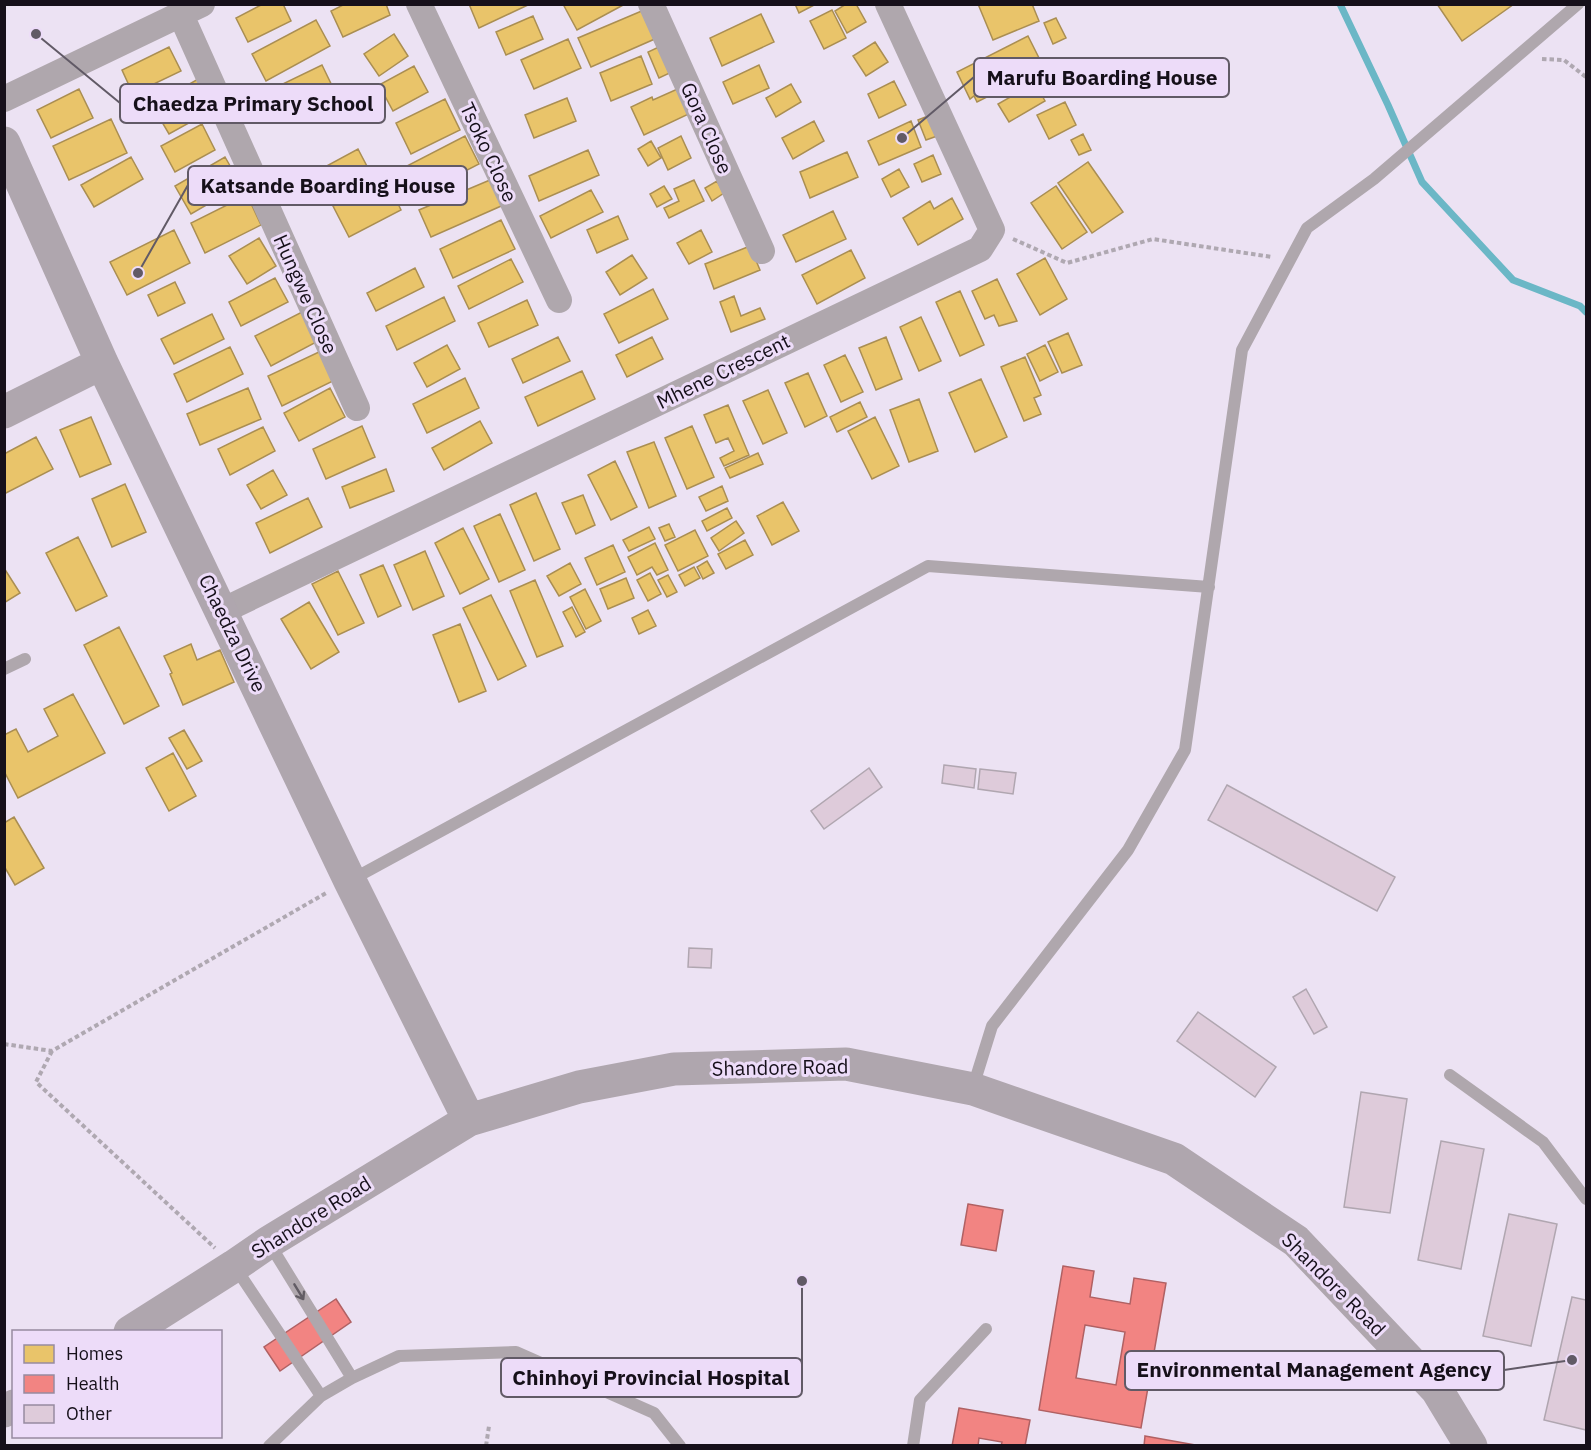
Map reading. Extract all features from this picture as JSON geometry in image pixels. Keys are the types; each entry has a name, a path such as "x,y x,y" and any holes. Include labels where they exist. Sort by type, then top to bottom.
{"street":[{"name":"Tsoko Close","path":"419,4 559,300"},
{"name":"Gora Close","path":"651,4 762,251"},
{"path":"888,4 992,230"},
{"path":"4,99 191,10"},
{"name":"Hungwe Close","path":"191,10 357,408"},
{"name":"Chaedza Drive","path":"4,143 102,363 350,881 469,1120"},
{"name":"Mhene Crescent","path":"222,611 980,249 992,230"},
{"path":"4,412 102,363"},
{"name":"Shandore Road","path":"133,1330 269,1242 469,1120 579,1087 674,1069 846,1064 972,1089 1174,1159 1296,1241 1437,1390 1471,1446"}],"lane":[{"path":"972,1089 992,1026 1128,850 1185,750 1242,350 1307,228 1374,179 1578,4"},
{"path":"350,881 928,566 1209,587"},
{"path":"4,669 25,659"},
{"path":"1450,1075 1543,1142 1587,1199"},
{"path":"269,1242 352,1378"},
{"path":"234,1266 321,1396"},
{"path":"913,1446 920,1400 986,1329"},
{"path":"269,1446 321,1396 352,1378 399,1356 516,1352 654,1413 680,1446"}],"path":[{"path":"1516,57 1564,60 1587,77"},
{"path":"992,230 1067,263 1153,239 1290,259"},
{"path":"234,1266 36,1082 52,1051 318,897 350,881"},
{"path":"4,1044 52,1051"},
{"path":"486,1446 489,1426"}],"building: Homes":[{"path":"263,4 283,4 291,21 248,42 236,18"},
{"path":"345,4 386,4 390,15 343,37 331,11"},
{"path":"469,4 530,4 479,28"},
{"path":"563,4 625,4 577,30"},
{"path":"795,4 816,4 799,13"},
{"path":"846,4 856,4 866,22 847,33 835,11"},
{"path":"978,4 1032,4 1039,21 993,40"},
{"path":"1437,4 1514,4 1462,41"},
{"path":"644,10 657,38 591,67 578,38"},
{"path":"832,10 846,38 824,49 810,21"},
{"path":"761,14 774,42 722,66 710,38"},
{"path":"533,16 543,39 506,55 496,32"},
{"path":"1056,18 1066,38 1053,44 1044,23"},
{"path":"316,20 330,46 266,81 252,54"},
{"path":"394,34 408,56 379,76 364,54"},
{"path":"1028,36 1041,62 996,86 999,91 977,102 974,96 970,99 957,72"},
{"path":"568,39 581,68 534,89 521,60"},
{"path":"875,42 888,62 866,76 853,56"},
{"path":"663,45 674,71 659,78 648,52"},
{"path":"169,47 181,71 133,94 122,70"},
{"path":"641,56 652,84 611,101 600,73"},
{"path":"322,65 336,94 279,122 264,93"},
{"path":"759,65 769,88 733,104 723,82"},
{"path":"414,66 428,92 393,111 379,85"},
{"path":"200,78 216,108 169,134 152,105"},
{"path":"894,81 906,105 879,118 868,94"},
{"path":"1035,83 1045,101 1009,122 998,104"},
{"path":"791,84 801,102 776,117 766,98"},
{"path":"682,87 693,112 644,135 631,107"},
{"path":"79,89 93,118 51,138 37,110"},
{"path":"567,98 576,121 534,138 525,115"},
{"path":"445,99 460,130 411,154 396,123"},
{"path":"1065,102 1076,125 1049,139 1037,115"},
{"path":"933,114 940,135 926,140 918,120"},
{"path":"111,119 127,153 69,180 53,146"},
{"path":"814,121 824,141 793,159 782,138"},
{"path":"911,121 921,147 879,165 868,141"},
{"path":"202,124 215,150 175,172 161,146"},
{"path":"1083,134 1091,150 1079,155 1071,140"},
{"path":"465,136 479,164 417,196 403,168"},
{"path":"681,136 691,158 668,170 658,148"},
{"path":"651,141 661,158 648,166 638,149"},
{"path":"358,149 370,172 333,192 321,169"},
{"path":"588,150 599,175 539,201 529,176"},
{"path":"847,152 858,177 810,198 800,172"},
{"path":"933,155 941,174 922,182 914,164"},
{"path":"131,157 143,179 94,207 81,185"},
{"path":"225,157 241,185 191,214 175,186"},
{"path":"1088,162 1123,212 1092,233 1058,183"},
{"path":"899,169 909,187 891,197 882,179"},
{"path":"497,177 508,203 431,237 419,210"},
{"path":"386,179 401,210 349,237 333,206"},
{"path":"694,180 704,201 669,218 664,208 679,201 674,189"},
{"path":"717,181 724,193 712,201 705,188"},
{"path":"664,186 672,199 657,207 650,194"},
{"path":"1056,186 1087,232 1062,249 1031,203"},
{"path":"591,190 603,212 551,238 540,216"},
{"path":"247,195 261,225 205,253 191,223"},
{"path":"952,198 963,219 918,245 903,218 930,201 934,209"},
{"path":"833,211 846,239 796,262 783,235"},
{"path":"618,216 628,239 597,253 587,230"},
{"path":"501,220 515,249 453,278 440,249"},
{"path":"174,230 190,263 127,295 110,262"},
{"path":"701,230 712,252 689,264 677,243"},
{"path":"259,238 276,266 247,284 229,256"},
{"path":"750,246 760,270 714,289 705,264"},
{"path":"851,250 865,278 817,304 802,275"},
{"path":"632,255 647,278 620,295 606,272"},
{"path":"1045,258 1067,299 1040,315 1017,274"},
{"path":"511,259 523,282 469,309 458,286"},
{"path":"415,268 424,287 376,311 367,293"},
{"path":"275,278 288,302 241,326 229,302"},
{"path":"997,279 1017,321 999,326 994,315 985,319 972,291"},
{"path":"175,282 185,303 158,316 148,295"},
{"path":"653,289 668,319 619,343 604,314"},
{"path":"960,291 984,345 960,356 936,302"},
{"path":"734,296 741,316 760,308 765,319 731,332 720,302"},
{"path":"444,297 455,321 397,350 386,326"},
{"path":"527,300 538,325 489,347 478,323"},
{"path":"306,310 322,339 271,366 255,336"},
{"path":"212,314 224,339 174,364 161,339"},
{"path":"921,317 941,361 919,371 900,327"},
{"path":"1068,333 1082,365 1062,373 1048,342"},
{"path":"558,337 570,361 523,383 512,359"},
{"path":"652,337 663,359 627,377 616,355"},
{"path":"886,337 902,379 876,390 859,348"},
{"path":"447,345 460,369 427,387 414,363"},
{"path":"1045,345 1058,372 1040,381 1027,354"},
{"path":"230,347 243,374 187,402 174,374"},
{"path":"321,351 335,380 282,406 268,376"},
{"path":"845,355 863,392 841,402 824,365"},
{"path":"1025,357 1041,395 1034,398 1041,414 1024,421 1001,367"},
{"path":"582,371 595,399 538,426 525,397"},
{"path":"808,373 827,416 805,427 785,383"},
{"path":"465,378 479,408 427,433 413,404"},
{"path":"981,379 1007,437 975,452 949,393"},
{"path":"248,388 261,419 200,445 187,414"},
{"path":"330,388 345,417 299,441 284,413"},
{"path":"768,390 787,433 763,444 743,401"},
{"path":"919,399 938,451 909,462 890,410"},
{"path":"860,402 867,417 837,432 830,417"},
{"path":"728,405 749,455 724,466 720,458 734,451 728,438 716,443 704,415"},
{"path":"91,417 111,464 80,477 60,430"},
{"path":"875,417 899,466 872,479 848,431"},
{"path":"480,421 492,443 444,470 432,448"},
{"path":"362,426 375,457 326,479 313,449"},
{"path":"692,426 714,477 687,489 665,438"},
{"path":"263,427 275,451 230,475 218,449"},
{"path":"36,437 53,469 4,494 4,454"},
{"path":"654,442 676,496 649,508 627,452"},
{"path":"758,453 763,464 730,478 725,468"},
{"path":"615,461 637,507 611,520 588,475"},
{"path":"386,469 394,491 350,508 342,487"},
{"path":"273,470 287,495 261,509 247,485"},
{"path":"125,484 146,532 112,547 92,499"},
{"path":"722,486 728,501 706,511 699,497"},
{"path":"536,493 560,549 534,561 510,505"},
{"path":"583,495 595,525 576,534 562,503"},
{"path":"308,498 322,527 270,553 256,523"},
{"path":"783,502 799,531 772,545 757,516"},
{"path":"727,508 732,518 707,531 702,521"},
{"path":"500,514 525,570 499,582 474,526"},
{"path":"736,521 744,533 719,551 711,538"},
{"path":"669,524 675,537 665,541 659,528"},
{"path":"649,527 655,539 629,551 623,540"},
{"path":"463,528 489,579 460,594 435,543"},
{"path":"695,530 708,556 678,571 665,545"},
{"path":"78,537 107,596 76,611 46,553"},
{"path":"745,540 753,555 726,569 718,554"},
{"path":"655,543 668,570 657,575 652,567 637,575 628,557"},
{"path":"613,545 625,572 597,585 585,558"},
{"path":"425,551 444,596 413,610 394,565"},
{"path":"707,561 714,573 703,579 697,567"},
{"path":"570,563 581,584 559,596 547,576"},
{"path":"383,565 401,606 378,617 360,575"},
{"path":"694,567 700,578 685,586 679,575"},
{"path":"4,568 20,593 4,603"},
{"path":"338,571 364,623 338,635 312,584"},
{"path":"650,573 661,594 648,601 637,580"},
{"path":"668,575 677,592 667,597 658,580"},
{"path":"626,578 634,598 608,609 600,589"},
{"path":"535,580 563,646 537,657 510,591"},
{"path":"585,589 601,621 586,629 570,597"},
{"path":"491,595 526,666 498,680 463,608"},
{"path":"309,602 339,652 311,669 281,619"},
{"path":"572,607 585,632 576,637 563,612"},
{"path":"648,610 656,626 639,634 632,618"},
{"path":"460,624 486,691 459,702 433,635"},
{"path":"119,627 159,706 124,724 84,645"},
{"path":"191,644 197,660 220,650 234,682 183,705 164,656"},
{"path":"73,694 105,753 18,798 4,771 4,735 16,729 28,752 58,736 44,709"},
{"path":"184,730 202,761 187,769 169,738"},
{"path":"173,753 196,796 169,811 146,768"},
{"path":"14,817 44,868 15,885 4,866 4,823"}],"building: Health":[{"path":"968,1204 1003,1210 996,1251 961,1245"},
{"path":"1063,1266 1094,1271 1090,1297 1130,1304 1134,1278 1166,1283 1141,1428 1039,1410","holes":["1085,1325 1125,1332 1116,1385 1076,1378"]},
{"path":"336,1299 351,1322 280,1371 264,1347"},
{"path":"959,1408 1030,1420 1025,1446 1001,1446 1002,1442 979,1438 978,1446 952,1446"},
{"path":"1145,1436 1201,1446 1144,1446"}],"building: Other":[{"path":"944,765 976,769 974,788 942,783"},
{"path":"869,768 882,787 824,829 811,811"},
{"path":"980,769 1016,773 1013,794 978,789"},
{"path":"1227,785 1395,877 1377,911 1208,820"},
{"path":"689,948 712,949 711,968 688,967"},
{"path":"1306,989 1327,1027 1314,1034 1293,997"},
{"path":"1198,1012 1276,1067 1255,1097 1177,1041"},
{"path":"1361,1092 1407,1099 1390,1213 1344,1207"},
{"path":"1441,1141 1484,1149 1461,1269 1418,1260"},
{"path":"1509,1214 1557,1224 1531,1346 1483,1336"},
{"path":"1572,1297 1586,1300 1586,1430 1544,1420"}],"waterway":[{"path":"1340,4 1422,182 1513,280 1580,306 1586,312"}],"place":[{"name":"Chaedza Primary School","path":"36,34"},
{"name":"Marufu Boarding House","path":"902,138"},
{"name":"Katsande Boarding House","path":"138,273"},
{"name":"Chinhoyi Provincial Hospital","path":"802,1281"},
{"name":"Environmental Management Agency","path":"1572,1360"}]}
